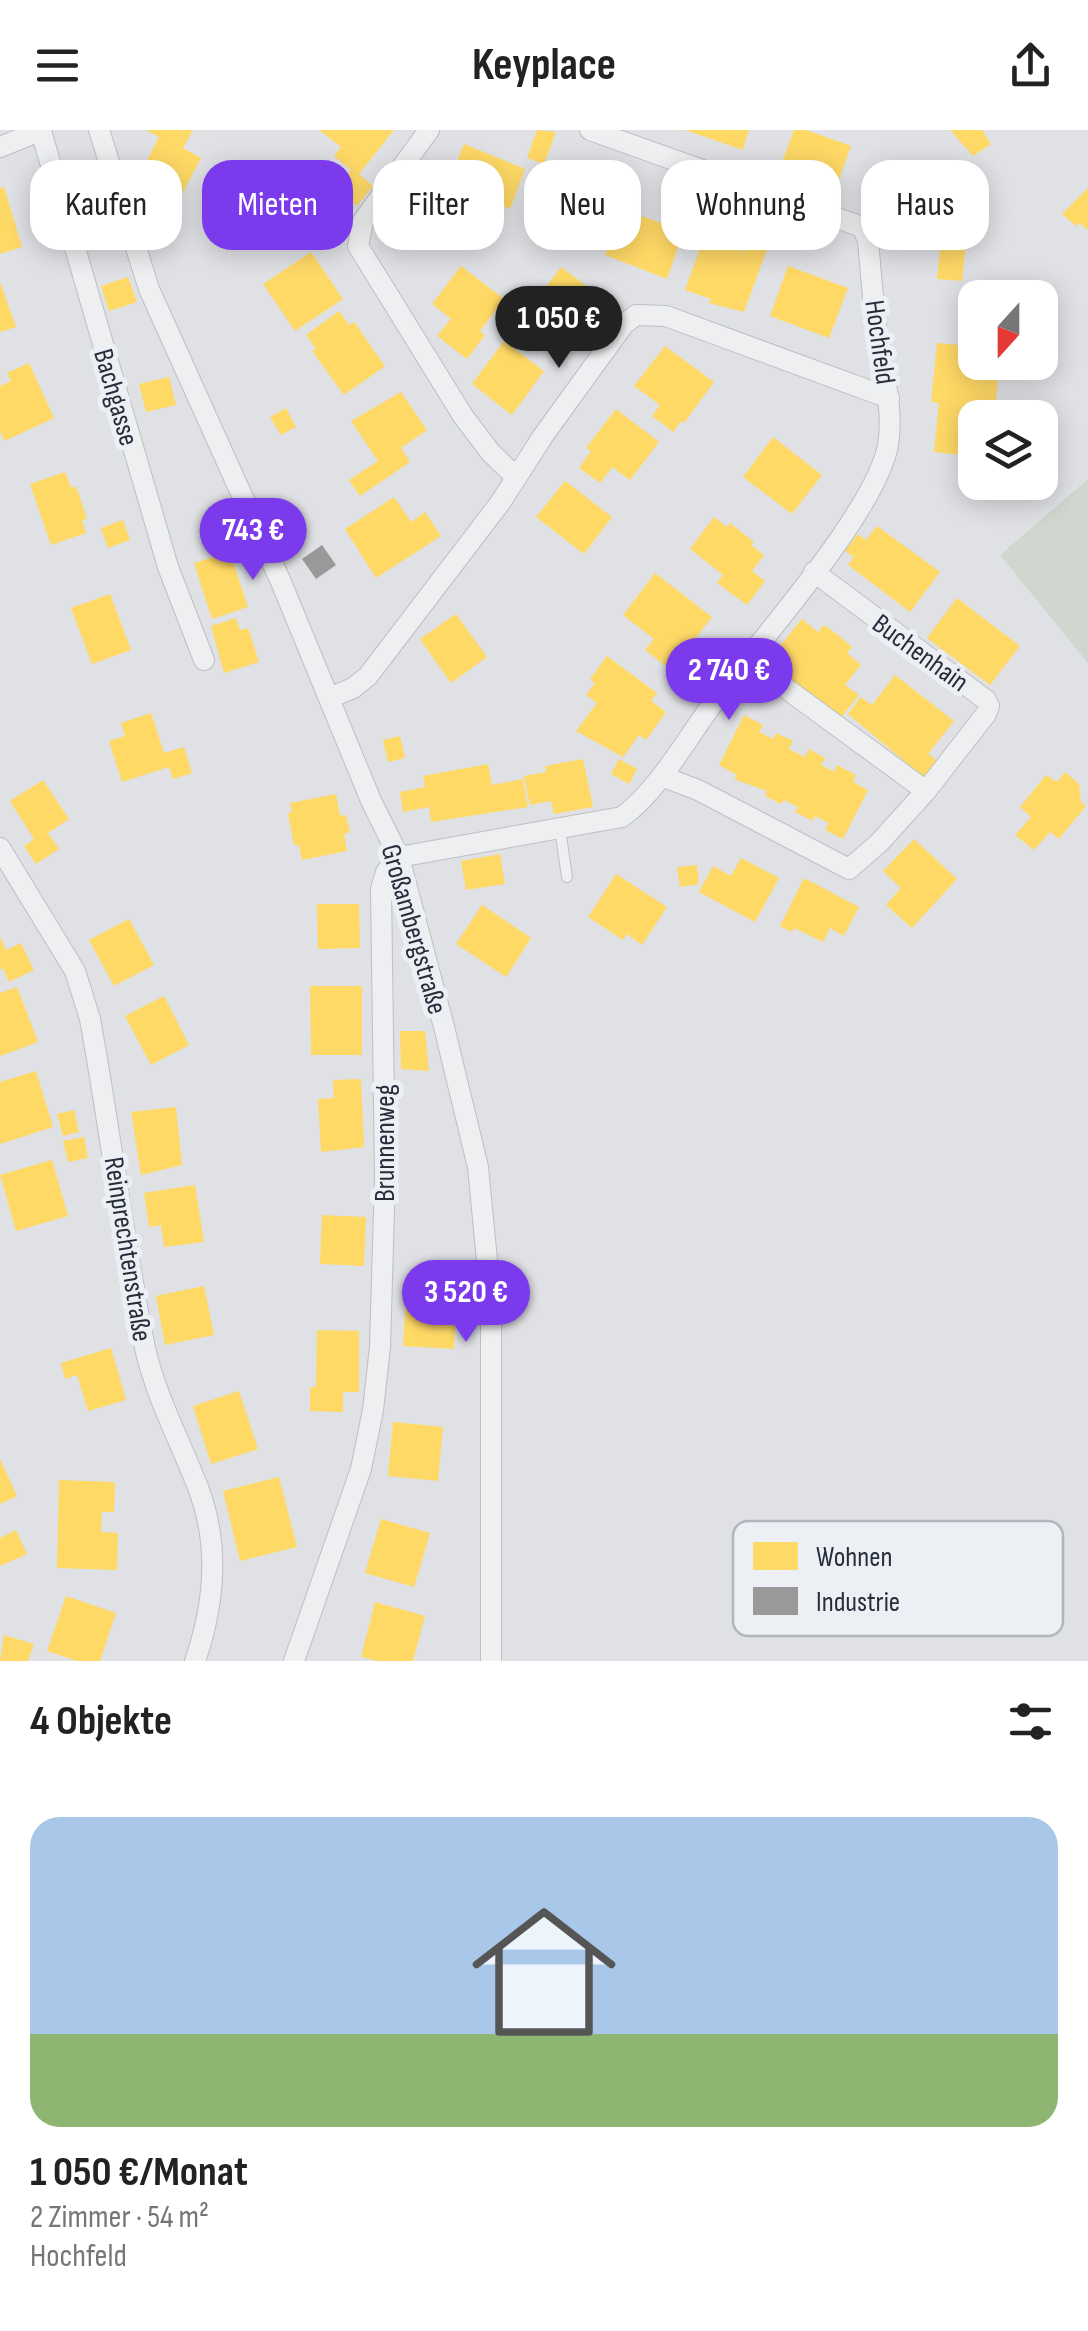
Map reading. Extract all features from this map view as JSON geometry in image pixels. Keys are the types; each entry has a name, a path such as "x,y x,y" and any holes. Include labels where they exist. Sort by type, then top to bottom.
{"street":[{"path":"0,147 42,130"},
{"name":"Bachgasse","path":"42,130 168,568 204,660"},
{"name":"Großambergstraße","path":"99,130 149,289 399,857 478,1167 491,1302 491,1661"},
{"path":"429,130 363,221 358,246 463,416 491,453 516,477"},
{"name":"Hochfeld","path":"590,130 862,227 868,240 878,339 889,398"},
{"name":"Hochfeld","path":"329,698 353,688 368,676 603,352 636,315 666,316 889,398"},
{"path":"399,857 622,816 644,801 852,518 887,451 889,398"},
{"name":"Buchenhain","path":"661,776 698,790 849,869 879,843 926,791 986,714 986,700 814,572"},
{"path":"746,660 926,791"},
{"name":"Reinprechtenstraße","path":"0,848 74,971 90,1018 146,1352 208,1523 212,1590 208,1622 195,1661"},
{"name":"Brunnenweg","path":"294,1661 361,1469 373,1410 380,1347 385,1177 381,889 386,872 399,857"}],"lane":[{"path":"560,828 567,877"}],"shaded area":[{"path":"1088,479 1088,663 1000,555"}],"building: Wohnen":[{"path":"146,130 193,130 183,148 201,158 182,194 182,160 147,160 159,137"},
{"path":"319,130 394,130 359,174 373,186 357,206 353,203 353,160 334,156 341,147"},
{"path":"537,130 556,132 546,160 527,158"},
{"path":"685,130 749,130 743,150"},
{"path":"794,130 806,130 851,146 841,174 841,160 783,160"},
{"path":"950,130 982,130 991,144 973,156"},
{"path":"464,144 503,160 458,160"},
{"path":"504,160 524,169 510,209 504,207"},
{"path":"4,187 22,247 0,254 0,188"},
{"path":"1088,188 1088,230 1062,214"},
{"path":"642,216 661,223 661,250 677,250 667,279 605,255 607,250 641,250"},
{"path":"699,250 767,250 744,312 709,303 711,299 685,290"},
{"path":"940,250 965,250 962,280 937,279"},
{"path":"311,252 343,299 295,331 263,284"},
{"path":"461,266 504,299 480,331 485,335 467,359 437,336 451,319 432,304"},
{"path":"788,266 848,288 829,338 770,316"},
{"path":"561,267 601,297 569,340 529,310"},
{"path":"128,277 137,302 109,311 101,286"},
{"path":"0,282 16,327 0,332"},
{"path":"339,311 349,325 354,322 385,366 344,395 312,351 316,349 306,335"},
{"path":"504,341 544,371 512,415 472,384"},
{"path":"937,343 958,345 958,380 998,380 996,400 958,400 958,455 934,452 939,403 931,402"},
{"path":"665,346 714,382 673,432 652,416 660,405 634,386"},
{"path":"29,363 54,418 4,441 0,431 0,386 11,381 7,373"},
{"path":"169,377 176,405 146,412 139,384"},
{"path":"401,392 427,430 401,448 410,462 360,496 349,480 378,461 351,421"},
{"path":"286,408 296,427 281,435 270,417"},
{"path":"616,409 659,442 630,480 612,467 600,483 579,468 591,451 586,448"},
{"path":"773,437 822,475 792,514 743,477"},
{"path":"65,472 71,488 76,486 87,519 82,520 86,533 51,545 30,484"},
{"path":"565,481 612,517 584,554 536,517"},
{"path":"394,497 411,522 425,512 441,536 376,578 345,529"},
{"path":"714,517 727,527 730,523 764,555 752,571 765,581 747,605 717,583 723,575 690,549"},
{"path":"123,520 130,540 108,548 101,528"},
{"path":"877,526 940,572 910,612 848,565 854,557 845,551 858,534 866,540"},
{"path":"230,552 248,607 212,619 194,563"},
{"path":"655,573 712,617 671,670 645,650 654,639 623,615"},
{"path":"110,594 131,650 92,664 71,608"},
{"path":"957,598 1020,646 990,685 927,638"},
{"path":"456,614 487,657 451,683 420,639"},
{"path":"236,618 240,630 248,628 259,662 224,673 211,626"},
{"path":"802,619 818,632 824,625 838,635 852,647 847,653 861,665 845,685 859,695 840,719 780,671 783,667 770,658"},
{"path":"607,656 657,693 651,701 666,712 646,740 639,735 623,757 576,731 597,703 586,695 595,683 590,679"},
{"path":"895,675 954,721 928,754 939,762 926,779 848,714 861,697 872,705"},
{"path":"151,713 164,753 184,747 192,773 173,779 169,767 122,782 109,741 125,736 121,723"},
{"path":"744,715 763,725 759,732 773,739 776,733 793,741 789,749 805,757 809,749 825,758 821,765 834,772 837,765 856,775 853,782 868,790 843,839 825,830 829,823 815,816 813,821 795,812 798,807 765,796 767,791 734,779 737,775 719,765"},
{"path":"400,736 405,758 388,762 383,740"},
{"path":"583,759 593,807 554,814 551,801 530,805 524,776 546,772 545,766"},
{"path":"619,759 637,769 629,784 611,774"},
{"path":"488,764 492,785 523,779 528,807 431,822 429,807 403,812 400,792 425,787 423,776"},
{"path":"1065,772 1079,784 1081,802 1086,806 1059,839 1050,832 1034,850 1015,835 1031,817 1020,807 1046,775 1057,782"},
{"path":"43,780 69,819 48,833 59,849 36,864 24,846 34,839 10,801"},
{"path":"336,794 340,816 346,815 350,832 344,834 347,851 302,860 299,845 294,845 290,803"},
{"path":"914,839 957,879 912,928 886,905 901,888 883,871"},
{"path":"500,854 505,884 466,890 461,861"},
{"path":"741,858 779,878 755,922 699,892 713,866 731,876"},
{"path":"697,865 699,884 680,887 677,867"},
{"path":"616,874 667,907 642,945 627,934 623,940 588,917"},
{"path":"804,878 859,907 844,936 830,928 823,942 794,928 792,932 780,926"},
{"path":"317,904 359,904 360,948 318,949"},
{"path":"482,905 531,938 506,977 456,944"},
{"path":"129,919 154,965 114,986 89,940"},
{"path":"0,937 6,950 21,943 34,970 9,982 3,968 0,970"},
{"path":"310,986 362,986 362,1055 311,1055"},
{"path":"17,987 38,1042 0,1056 0,993"},
{"path":"164,996 189,1045 151,1065 125,1016"},
{"path":"400,1031 425,1031 429,1071 401,1069"},
{"path":"36,1071 53,1127 0,1144 0,1082"},
{"path":"361,1079 364,1147 321,1152 318,1099 334,1098 333,1080"},
{"path":"176,1107 182,1165 141,1175 131,1112"},
{"path":"74,1110 79,1132 63,1136 57,1114"},
{"path":"84,1137 88,1158 68,1162 63,1141"},
{"path":"52,1160 68,1216 16,1231 0,1175"},
{"path":"195,1185 204,1242 164,1247 161,1225 149,1227 144,1193"},
{"path":"322,1215 366,1217 364,1266 320,1264"},
{"path":"204,1286 214,1335 165,1345 156,1296"},
{"path":"406,1291 457,1294 454,1349 403,1346"},
{"path":"317,1330 359,1331 359,1392 343,1392 343,1412 310,1411 310,1387 316,1387"},
{"path":"111,1348 126,1400 88,1411 77,1375 65,1379 61,1363"},
{"path":"239,1391 258,1449 211,1464 193,1406"},
{"path":"393,1422 443,1427 438,1481 388,1476"},
{"path":"0,1459 17,1496 0,1504"},
{"path":"279,1477 297,1547 240,1561 223,1491"},
{"path":"59,1480 115,1482 114,1512 102,1512 101,1532 118,1533 117,1570 57,1568"},
{"path":"381,1519 430,1533 414,1587 365,1573"},
{"path":"16,1530 27,1554 0,1566 0,1538"},
{"path":"66,1596 116,1613 100,1661 77,1661 47,1651"},
{"path":"375,1602 425,1616 413,1661 361,1657"},
{"path":"4,1635 34,1644 28,1661 0,1661"}],"building: Industrie":[{"path":"322,545 336,565 316,579 302,559"}]}
